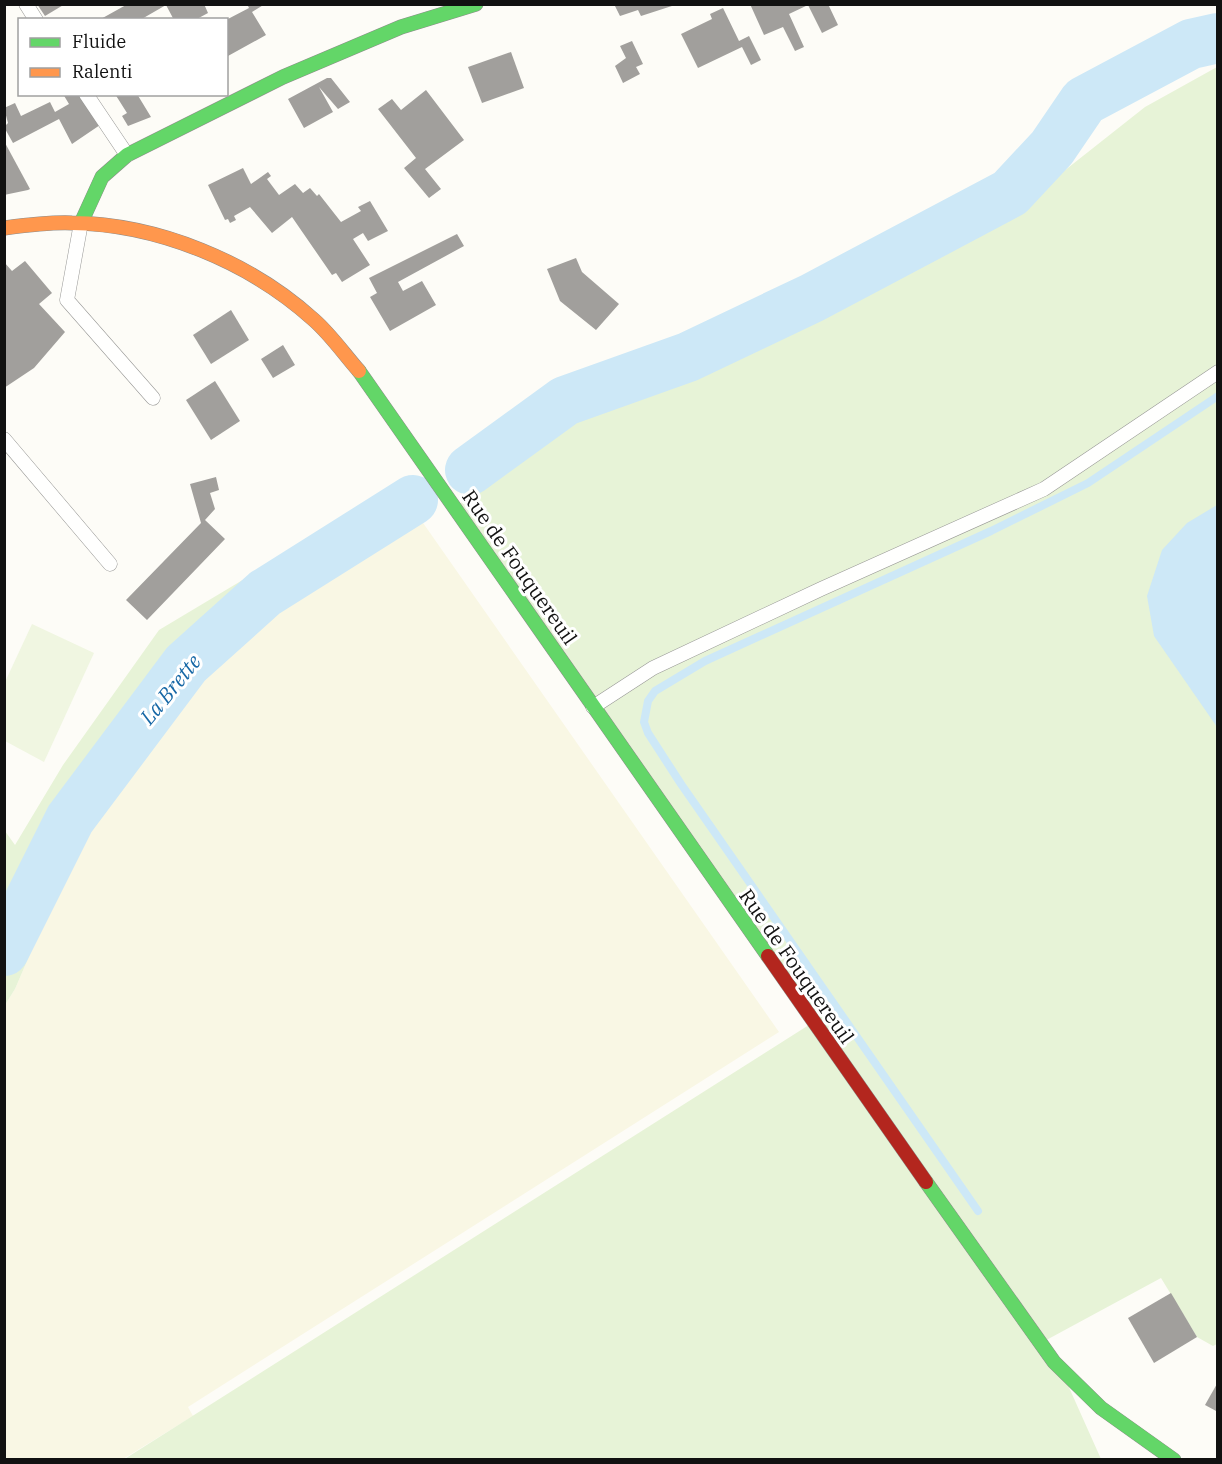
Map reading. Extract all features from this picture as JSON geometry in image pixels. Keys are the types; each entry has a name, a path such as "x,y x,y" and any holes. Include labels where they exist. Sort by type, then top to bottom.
{"street":[{"path":"81,223 102,177 127,155 283,77 401,27 476,4"},
{"name":"Rue de Fouquereuil","path":"4,228 81,223 162,238 204,250 230,261 270,286 313,319 364,377 1039,1344 1063,1374 1128,1432 1174,1460"}],"lane":[{"path":"26,4 35,18"},
{"path":"87,96 127,155"},
{"path":"81,223 67,300 153,398"},
{"path":"593,706 653,668 821,589 1044,489 1218,372"},
{"path":"4,439 110,564"}],"shaded area":[{"path":"421,520 779,1032 188,1407 193,1416 123,1459 5,1460 5,1005 15,989 64,875 92,821 203,667 296,599"}],"green space":[{"path":"1217,67 1217,1344 1213,1346 1197,1337 1161,1278 1039,1344 1063,1374 1101,1459 123,1460 812,1023 455,507 596,409 836,313 1026,201 1145,107"},
{"path":"401,485 421,520 296,599 203,667 92,821 64,875 15,989 5,1005 5,831 15,845 63,765 159,630"},
{"path":"32,624 94,653 44,762 5,741 5,682"}],"water":[{"path":"1217,505 1217,727 1154,636 1147,596 1162,550 1187,523"}],"building":[{"path":"37,4 65,4 45,16"},
{"path":"204,4 208,13 199,18 173,18 166,5 143,18 103,18 126,5"},
{"path":"247,4 265,4 252,12 266,35 228,56 228,19 249,8"},
{"path":"614,4 675,5 641,16 638,10 620,16"},
{"path":"750,4 828,4 838,25 822,33 808,5 789,14 804,47 795,51 783,27 764,35"},
{"path":"723,8 739,41 749,36 761,60 751,65 742,47 698,68 681,34 712,19 710,14"},
{"path":"632,41 643,64 636,67 640,74 623,83 615,66 626,58 620,46"},
{"path":"511,52 524,88 482,103 468,67"},
{"path":"331,78 350,102 338,109 319,87 333,112 304,128 288,99"},
{"path":"426,90 464,140 425,169 441,189 429,198 404,168 416,158 378,109 392,99 401,110"},
{"path":"64,96 79,96 100,125 72,144 59,119 13,143 4,127 8,123 4,108 15,103 21,116 50,102 55,112 69,104"},
{"path":"116,96 138,96 151,117 128,126 122,116 127,113"},
{"path":"4,141 30,189 4,195"},
{"path":"243,168 251,184 268,172 271,176 267,179 279,195 295,184 303,193 310,188 317,196 319,194 341,222 361,211 358,207 370,201 388,231 368,241 363,233 353,239 370,265 342,282 336,273 332,275 292,217 272,233 250,207 234,216 236,220 230,223 228,219 225,220 208,185"},
{"path":"457,234 464,246 398,282 403,291 422,281 436,305 390,331 370,297 377,293 369,278"},
{"path":"576,258 582,272 619,304 596,330 560,301 547,269"},
{"path":"25,261 52,293 39,304 65,332 34,368 4,388 4,262 12,271"},
{"path":"231,310 249,340 211,364 193,335"},
{"path":"283,345 295,365 273,378 261,359"},
{"path":"215,381 240,421 211,440 186,400"},
{"path":"216,477 219,490 210,493 215,509 205,520 225,539 147,620 126,600 201,523 190,484"},
{"path":"1171,1293 1197,1337 1154,1363 1128,1318"},
{"path":"1218,1382 1218,1412 1205,1405"}],"waterway":[{"path":"470,470 565,401 688,357 812,298 1010,193 1052,148 1084,101 1191,44 1218,38"},
{"path":"978,1211 681,784 648,733 644,722 648,701 655,691 705,661 991,531 1088,483 1218,396"},
{"name":"La Brette","path":"4,951 70,819 186,664 265,593 413,500"}],"traffic: fast":[{"path":"81,223 102,177 127,155 283,77 401,27 476,4"},
{"path":"359,371 768,956"},
{"path":"926,1182 1054,1362 1101,1408 1174,1460"}],"traffic: slow":[{"path":"4,228 55,223 104,225 137,230 201,250 232,264 289,299 332,338 359,371"}],"traffic: jam":[{"path":"768,956 926,1182"}]}
